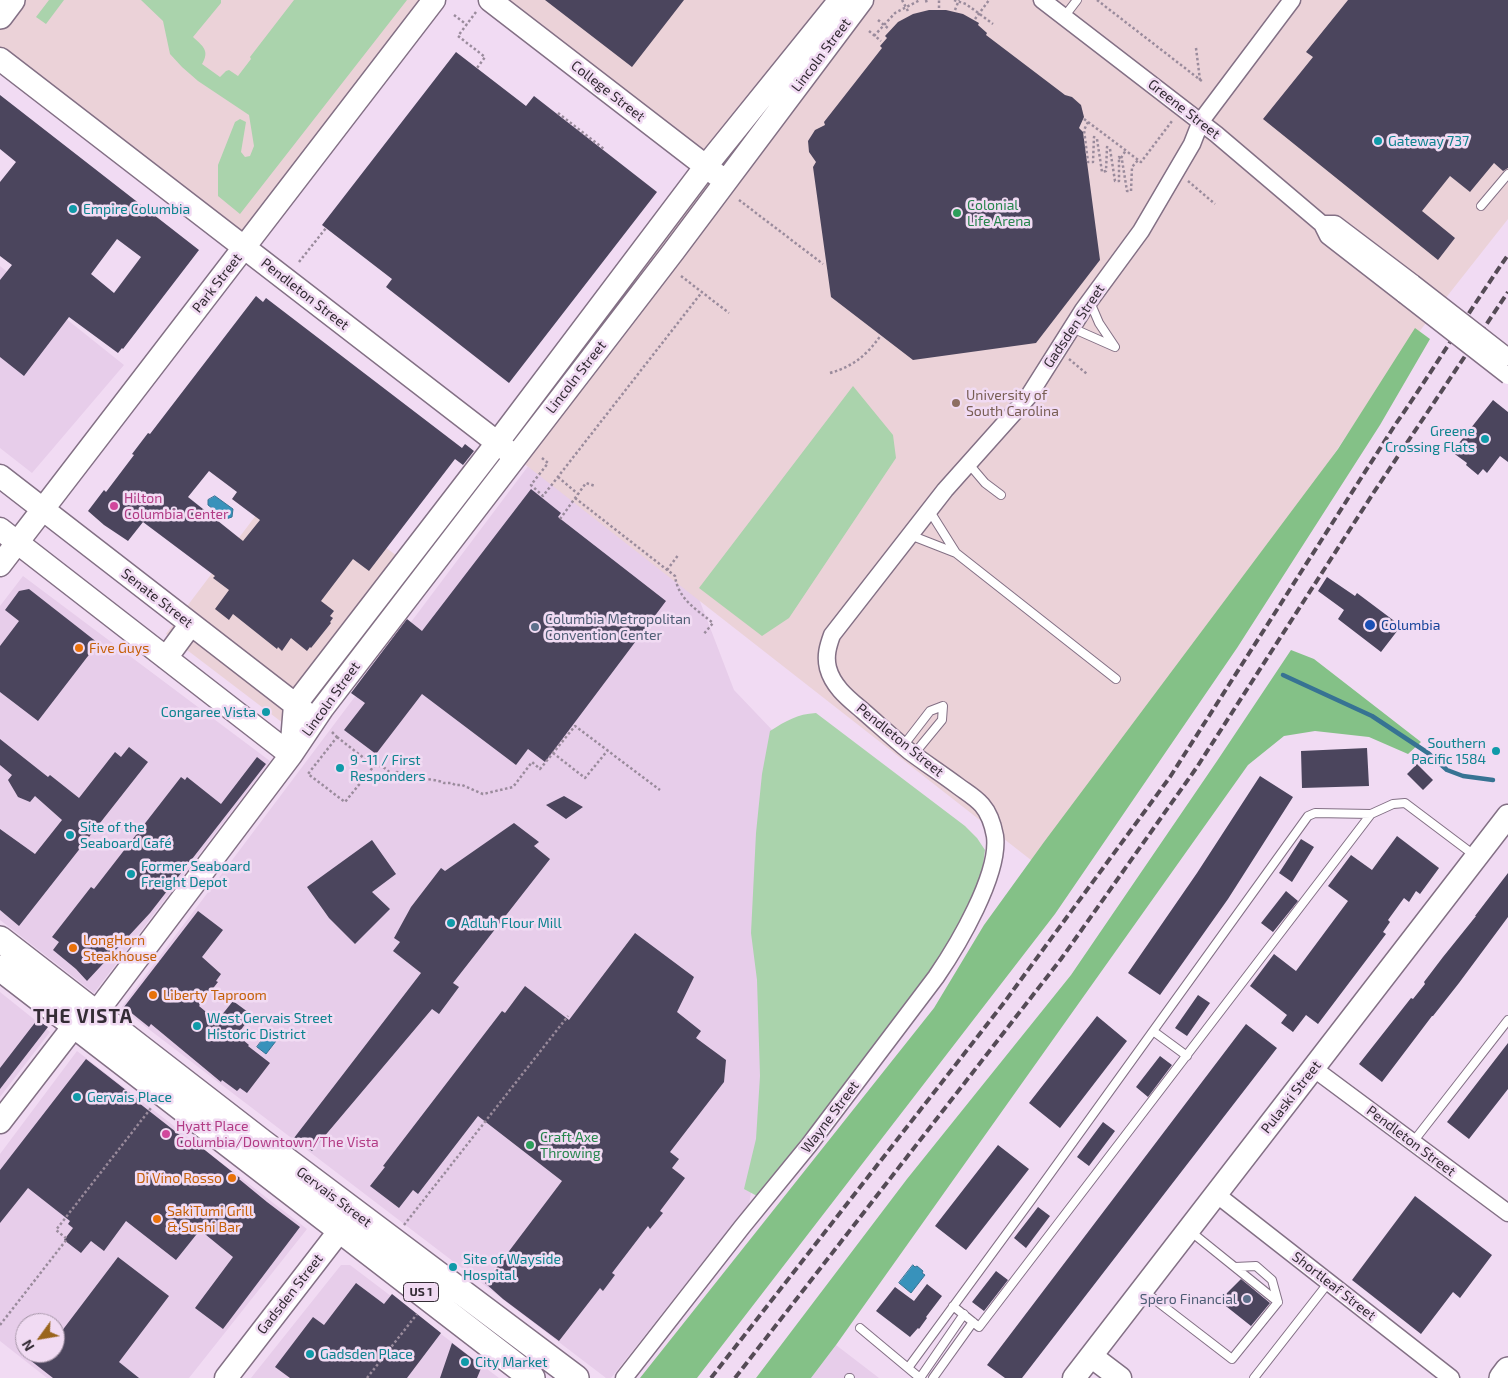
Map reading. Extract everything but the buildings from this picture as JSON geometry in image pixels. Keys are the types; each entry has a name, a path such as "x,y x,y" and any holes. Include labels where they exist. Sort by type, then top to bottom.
{"main road":[{"path":"0,16 12,0"},
{"name":"Gervais Street","path":"0,939 262,1142 347,1220 532,1378"},
{"name":"Gervais Street","path":"0,968 74,1026 347,1220 576,1378"},
{"path":"1502,1378 1508,1370"}],"street":[{"name":"Park Street","path":"0,565 9,536 43,509 434,0"},
{"name":"Lincoln Street","path":"291,755 295,705 706,166 840,0"},
{"name":"Lincoln Street","path":"0,1122 74,1026 96,1013 291,755 323,726 515,456 726,182 862,0"},
{"name":"Greene Street","path":"1042,0 1201,122 1322,224 1335,224 1508,376"},
{"name":"Gadsden Street","path":"832,635 929,510 1028,396 1072,328 1141,231 1192,144 1201,122 1292,0"},
{"name":"College Street","path":"483,6 726,182"},
{"name":"Pendleton Street","path":"0,59 515,456"},
{"name":"Greene Street","path":"1408,289 1508,356"},
{"name":"Senate Street","path":"0,476 323,726"},
{"path":"9,536 291,755"},
{"path":"166,658 191,624"},
{"name":"Pendleton Street","path":"832,635 828,646 826,662 836,685 908,750 982,805 992,823 995,835"},
{"name":"Pulaski Street","path":"1074,1378 1508,816"},
{"name":"Wayne Street","path":"624,1378 809,1145 936,977 972,914 986,883 996,846 995,835"},
{"name":"Pendleton Street","path":"1313,1068 1508,1213"},
{"name":"Shortleaf Street","path":"1216,1194 1451,1378"},
{"name":"Gadsden Street","path":"226,1378 347,1220"},
{"path":"1091,1356 1120,1378"}],"lane":[{"path":"1064,17 1077,0"},
{"path":"1481,206 1508,174"},
{"path":"1072,328 1115,347 1098,323 1090,302"},
{"path":"968,463 985,482 1001,495"},
{"path":"929,510 956,553"},
{"path":"910,535 956,553 1116,679"},
{"path":"943,706 942,720 908,750 930,711 943,706"},
{"path":"908,1368 1308,816 1315,813 1371,814 1393,804 1405,803 1476,857"},
{"path":"954,1306 979,1327 1371,814"},
{"path":"1413,1142 1508,1020"},
{"path":"1154,1031 1187,1056"},
{"path":"1188,1230 1278,1302"},
{"path":"1235,1267 1256,1266 1272,1280 1278,1302"},
{"path":"1254,1378 1329,1282"},
{"path":"1142,1290 1232,1359 1278,1302"},
{"path":"860,1328 920,1378 964,1314"},
{"path":"933,1378 973,1322"}],"path":[{"path":"902,0 909,13"},
{"path":"874,36 895,13 920,0"},
{"path":"926,0 927,4"},
{"path":"939,0 939,8"},
{"path":"954,0 979,13 993,24"},
{"path":"975,19 989,0"},
{"path":"1097,0 1202,81 1196,48"},
{"path":"956,10 958,1"},
{"path":"477,68 486,56 458,36 483,6"},
{"path":"454,16 467,25"},
{"path":"878,20 889,29"},
{"path":"869,31 881,41"},
{"path":"558,113 604,149"},
{"path":"1084,119 1141,162 1172,121"},
{"path":"1088,122 1084,130 1088,162 1093,162 1094,137 1096,139 1101,131"},
{"path":"1096,139 1102,172 1106,171 1108,148 1114,141"},
{"path":"1108,148 1110,149 1115,182 1118,181 1119,157 1121,158 1126,150"},
{"path":"1121,158 1127,191 1131,191 1132,167 1138,159"},
{"path":"1186,179 1215,204"},
{"path":"739,200 823,264"},
{"path":"299,262 326,228"},
{"path":"681,276 729,313"},
{"path":"542,458 548,463 531,486 543,496 702,292"},
{"path":"830,373 844,368 869,352 881,335"},
{"path":"1068,358 1087,374"},
{"path":"558,477 578,494"},
{"path":"560,518 586,483 595,486"},
{"path":"575,498 675,576 677,587 685,600 713,623 704,635"},
{"path":"667,570 679,554"},
{"path":"323,726 374,766 382,766 392,774 398,772 411,777 419,776 422,779 462,785 483,794 513,787 532,762 540,769 575,726 660,790"},
{"path":"337,737 308,774 345,802 374,766"},
{"path":"552,753 585,778 608,750"},
{"path":"403,1226 568,1016"},
{"path":"0,1325 67,1239 56,1230 152,1107"},
{"path":"367,1378 418,1313"}],"shaded area":[{"path":"0,0 432,0 243,249 0,57"},
{"name":"University of South Carolina","path":"491,0 1508,0 1508,219 1400,356 1250,579 1045,871 508,451 716,172"},
{"path":"0,266 124,365 32,473 0,448"},
{"path":"677,268 696,591 734,690 775,733 766,1006 757,1157 749,1204 611,1378 606,1378 121,1008"},
{"path":"288,473 418,572 296,733 166,634"},
{"path":"23,576 270,761 94,993 0,920 0,606"},
{"path":"0,992 50,1032 0,1097"},
{"path":"77,1051 307,1229 189,1378 47,1378 28,1363 65,1363 65,1313 15,1313 15,1353 0,1341 0,1154"},
{"path":"341,1265 350,1265 499,1378 251,1378"},
{"path":"836,1345 879,1378 811,1378"}],"green space":[{"path":"49,0 64,0 46,24 36,17"},
{"path":"141,0 221,0 221,3 193,37 205,52 202,64 220,77 229,70 238,76 251,59 250,57 294,0 407,0 240,214 218,196 218,165 235,122 240,119 246,122 241,152 245,157 250,156 254,146 249,115 198,81 182,67 170,54 163,21"},
{"path":"1415,328 1430,339 1380,425 1237,648 1055,914 697,1378 640,1378 934,1008 984,925 1338,449"},
{"path":"853,386 893,435 896,458 789,618 762,636 699,588"},
{"path":"1291,650 1314,659 1421,742 1408,754 1369,737 1315,731 1284,736 1248,765 811,1378 756,1378 907,1179 1071,975"},
{"path":"816,713 965,826 977,838 985,850 977,893 939,961 757,1196 744,1189 756,1139 760,1076 757,980 751,933 756,833 762,774 770,731 792,719"}],"water":[{"path":"215,496 233,509 232,517 226,519 208,505 208,500"},
{"path":"266,1035 276,1041 266,1054 257,1047"},
{"path":"913,1265 923,1271 922,1273 925,1275 911,1293 899,1283"}],"waterway":[{"path":"1283,675 1372,716 1428,753 1447,770 1463,776 1493,780"}],"railway":[{"path":"711,1378 1003,1004 1170,777 1395,425 1508,255"},
{"path":"735,1378 1061,959 1197,767 1374,492 1508,292"}],"place":[{"name":"Gateway 737","path":"1378,141"},
{"name":"Empire Columbia","path":"73,209"},
{"name":"Colonial Life Arena","path":"957,213"},
{"name":"University of South Carolina","path":"956,403"},
{"name":"Greene Crossing Flats","path":"1485,439"},
{"name":"Hilton Columbia Center","path":"114,506"},
{"name":"Columbia","path":"1370,625"},
{"name":"Columbia Metropolitan Convention Center","path":"535,627"},
{"name":"Five Guys","path":"79,648"},
{"name":"Congaree Vista","path":"266,712"},
{"name":"Southern Pacific 1584","path":"1496,751"},
{"name":"9 -11 / First Responders","path":"340,768"},
{"name":"Site of the Seaboard Café","path":"70,835"},
{"name":"Former Seaboard Freight Depot","path":"131,874"},
{"name":"Adluh Flour Mill","path":"451,923"},
{"name":"LongHorn Steakhouse","path":"73,948"},
{"name":"Liberty Taproom","path":"153,995"},
{"name":"West Gervais Street Historic District","path":"197,1026"},
{"name":"Gervais Place","path":"77,1097"},
{"name":"Hyatt Place Columbia/Downtown/The Vista","path":"166,1134"},
{"name":"Craft Axe Throwing","path":"530,1145"},
{"name":"Di Vino Rosso","path":"232,1178"},
{"name":"SakiTumi Grill & Sushi Bar","path":"157,1219"},
{"name":"Site of Wayside Hospital","path":"453,1267"},
{"name":"Spero Financial","path":"1247,1299"},
{"name":"Gadsden Place","path":"310,1354"},
{"name":"City Market","path":"465,1362"}],"district":[{"name":"THE VISTA","path":"83,1017"}]}
